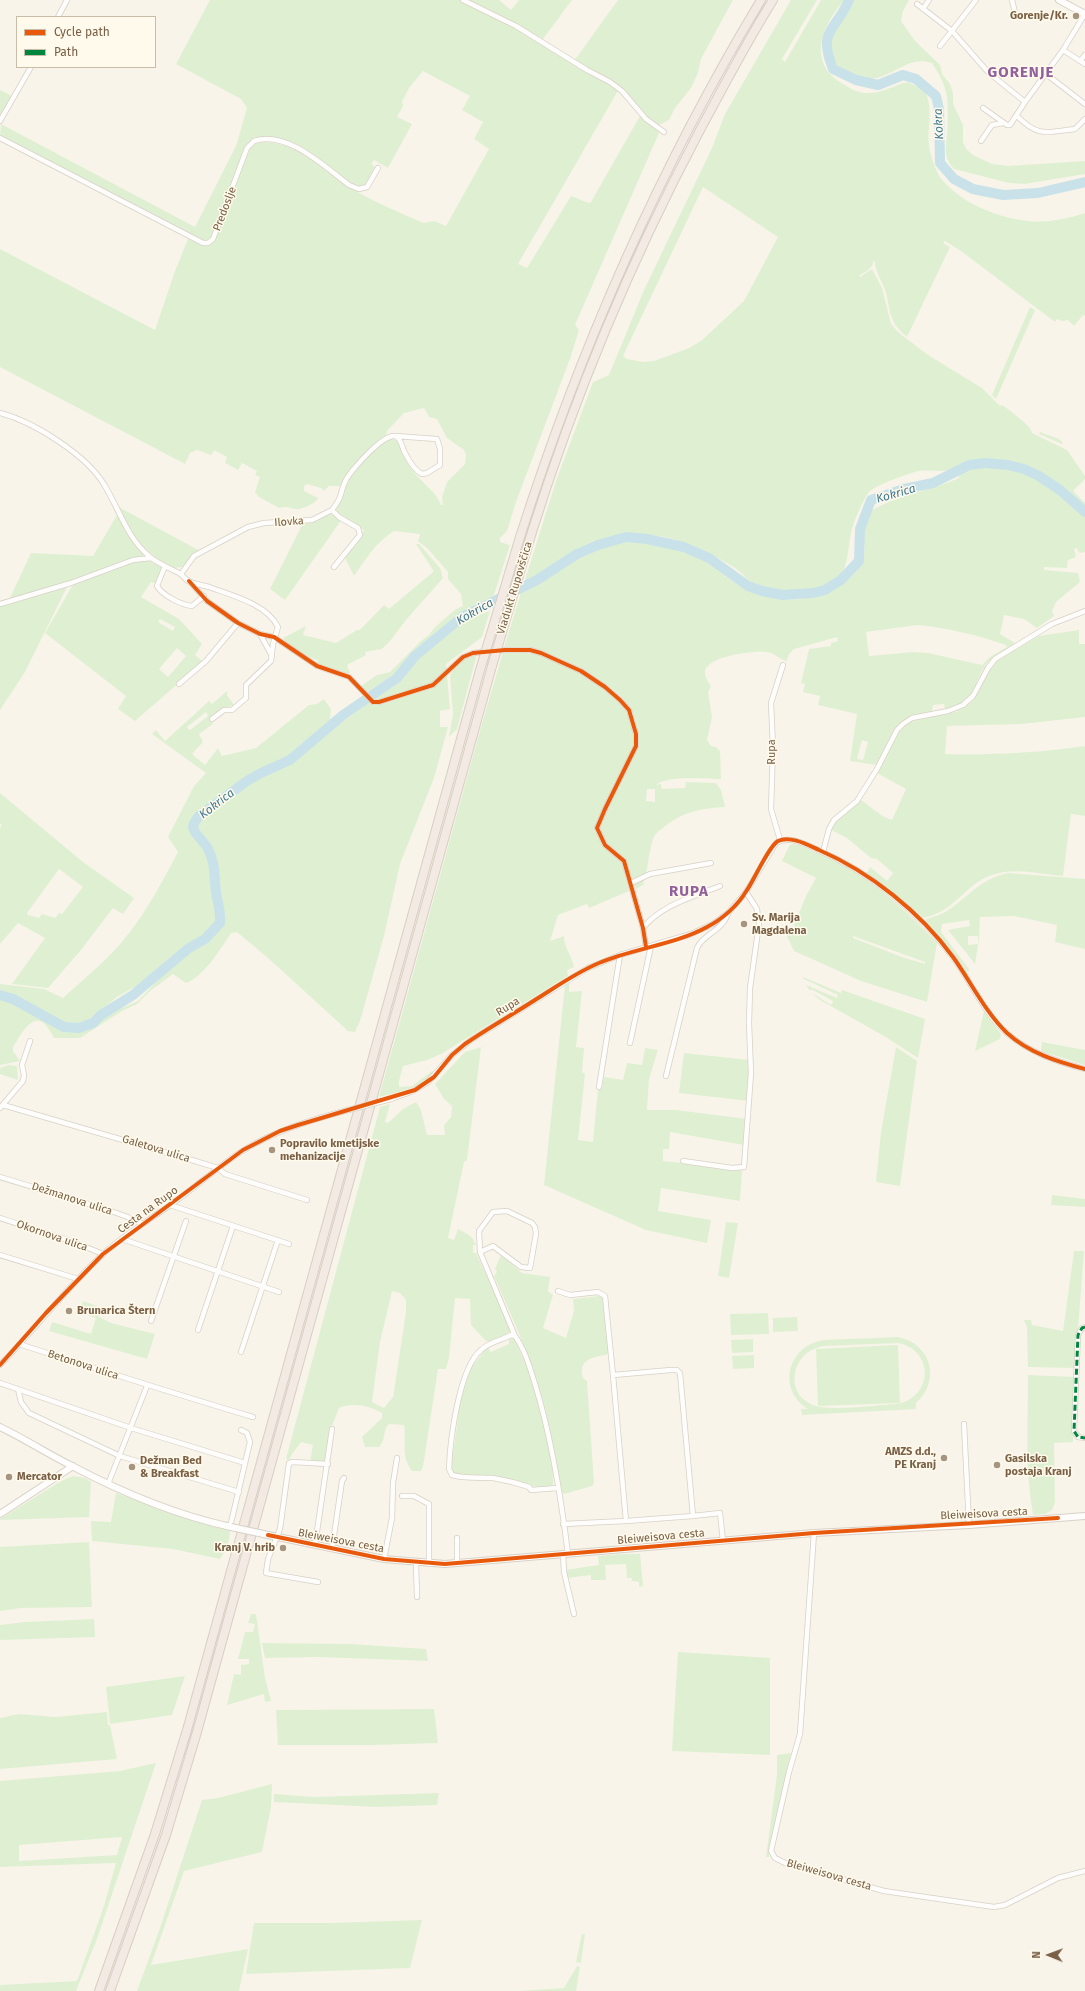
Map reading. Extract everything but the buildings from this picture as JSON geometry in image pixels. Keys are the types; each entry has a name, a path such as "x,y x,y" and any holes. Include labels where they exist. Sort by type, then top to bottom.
{"highway":[{"name":"Viadukt Rupovščica","path":"99,1991 150,1848 187,1730 480,670 538,480 604,307 634,240 694,118 761,0"},
{"name":"Viadukt Rupovščica","path":"110,1991 166,1834 197,1732 492,666 548,480 595,355 646,238 711,109 773,0"}],"main road":[{"path":"1059,0 1085,14"},
{"name":"Bleiweisova cesta","path":"0,1427 108,1484 150,1502 230,1527 332,1549 384,1559 416,1563 457,1564 814,1533 969,1525 1085,1516"},
{"path":"0,1514 73,1466"}],"street":[{"path":"59,16 67,0"},
{"path":"463,0 516,26 587,70 610,82 622,91 646,119 664,132"},
{"path":"923,9 929,0"},
{"path":"940,46 976,0"},
{"path":"1012,0 1016,17"},
{"path":"918,4 952,31 988,72 1025,102"},
{"path":"983,108 1003,123 1010,125 1063,50 1085,14"},
{"path":"1063,50 1083,63 1085,55"},
{"path":"0,121 30,68"},
{"path":"1046,74 1085,104"},
{"path":"1017,116 1031,129 1040,132 1076,128 1085,119"},
{"path":"981,141 992,125 1003,123"},
{"name":"Predoslje","path":"0,138 203,243 208,243 213,240 247,148 254,141 282,141 294,145 349,185 359,189 367,187 378,168"},
{"path":"0,413 38,429 89,466 105,486 130,536 151,558 180,574 204,596 238,623 260,634 274,637 317,666 349,677 373,702 379,702 433,684 463,657 473,653 505,650 530,650 541,653 581,671 605,687 629,710 636,734 636,746 604,809 598,828 605,845 624,861 648,946 630,1043"},
{"path":"334,567 360,535 358,528 339,517 332,510 340,498 346,479 381,441 390,435 437,439 440,449 440,465 427,473 422,474 416,470 395,436"},
{"name":"Ilovka","path":"180,574 194,556 248,527 264,523 312,520 332,510"},
{"path":"0,604 71,584 133,560 151,558"},
{"path":"165,566 157,586 160,590 186,605 192,606 204,596"},
{"path":"188,581 241,598 261,609 275,621 278,627 274,637 272,661 246,685 246,698 232,710 224,710 212,719"},
{"path":"823,852 829,829 834,820 857,801 877,769 897,730 903,724 912,718 948,711 963,705 973,696 988,668 995,659 1045,628 1085,610"},
{"path":"179,684 206,661 238,623"},
{"path":"260,634 273,657"},
{"name":"Rupa","path":"337,1113 391,1099 411,1092 427,1083 459,1049 574,976 600,962 648,946 701,931 728,913 746,892 772,848 780,840 771,809 773,748 771,703 784,665"},
{"path":"780,840 796,841 823,852 867,877 919,919 952,956 987,1008 1008,1034 1034,1052 1085,1069"},
{"path":"631,883 650,874 711,863"},
{"path":"643,928 651,917 662,910 720,886"},
{"path":"683,1161 732,1168 744,1167 751,1073 748,1023 750,988 759,924 757,909 746,892"},
{"name":"Rupa","path":"666,1076 697,948 700,942 722,925 728,913"},
{"path":"599,1087 620,955"},
{"path":"1,1107 23,1081 22,1065 30,1041"},
{"name":"Galetova ulica","path":"1,1107 47,1117 218,1168 225,1174 307,1200"},
{"name":"Cesta na Rupo","path":"0,1364 103,1254 142,1224 170,1205 243,1150 280,1131 337,1113"},
{"name":"Dežmanova ulica","path":"0,1177 108,1210 136,1220 142,1224"},
{"path":"170,1205 289,1244"},
{"path":"480,1252 493,1246 521,1267 530,1268 536,1234 535,1227 532,1223 507,1211 492,1212 479,1231 480,1252 526,1357 543,1408 563,1524 565,1555 564,1572 574,1614"},
{"name":"Okornova ulica","path":"0,1218 71,1241 103,1254"},
{"path":"151,1321 186,1222"},
{"path":"198,1330 233,1226"},
{"path":"122,1239 279,1292"},
{"path":"240,1352 278,1240"},
{"path":"0,1254 78,1279"},
{"path":"558,1292 570,1295 598,1292 605,1296 626,1521"},
{"path":"1085,1327 1082,1328 1078,1335 1074,1431 1078,1437 1085,1438"},
{"path":"516,1336 511,1335 490,1344 481,1349 470,1361 459,1396 449,1469 452,1474 462,1478 492,1478 512,1481 529,1487 531,1490 558,1488"},
{"name":"Betonova ulica","path":"19,1344 147,1386 188,1396 253,1417"},
{"path":"613,1375 672,1370 677,1370 680,1373 693,1516"},
{"path":"0,1383 131,1428 245,1463"},
{"path":"108,1484 147,1386"},
{"path":"18,1389 22,1402 29,1413 120,1456 239,1492"},
{"name":"Bleiweisova cesta","path":"964,1424 969,1525"},
{"name":"Bleiweisova cesta","path":"315,1545 332,1429"},
{"path":"230,1527 250,1442 247,1433 241,1430"},
{"name":"Bleiweisova cesta","path":"384,1559 392,1518 393,1483 397,1458"},
{"path":"318,1582 266,1573 268,1559 280,1529 289,1463 328,1464"},
{"name":"Bleiweisova cesta","path":"332,1549 342,1480 344,1478"},
{"path":"402,1496 414,1496 429,1504 429,1564"},
{"path":"563,1524 626,1521 720,1513 723,1541"},
{"name":"Bleiweisova cesta","path":"814,1533 800,1734 773,1838 771,1851 775,1858 785,1863 884,1891 977,1906 994,1907 1005,1905 1058,1878 1085,1871"},
{"path":"457,1538 457,1564"},
{"path":"416,1563 417,1597"}],"green space":[{"path":"210,0 461,0 511,24 619,89 518,264 527,268 571,196 589,203 591,202 641,114 659,133 575,325 579,330 571,356 516,502 507,531 500,538 500,542 510,545 493,598 452,619 412,655 397,672 366,693 361,686 377,675 390,672 429,635 434,628 456,609 463,606 461,594 448,579 448,572 428,549 418,541 420,534 394,531 382,540 367,557 354,576 345,558 364,530 337,512 338,501 342,490 353,472 384,440 391,438 397,441 408,464 434,493 441,505 443,505 442,497 447,482 465,464 466,454 464,450 447,438 437,419 429,417 424,408 404,413 387,431 386,435 352,469 341,486 329,486 324,491 321,488 307,484 304,486 304,491 318,498 315,502 299,509 285,507 279,508 259,497 255,492 260,477 255,475 257,471 242,463 238,470 225,463 227,457 214,450 211,455 197,450 190,453 185,464 0,367 0,249 155,330 175,271 188,239 203,245 213,242 250,148 258,142 287,146 298,151 349,187 367,197 423,223 434,221 446,226 489,149 474,139 483,122 462,110 470,96 423,71 409,88 402,102 403,106 397,117 412,124 388,168 374,160 371,164 375,167 366,185 360,187 351,184 311,154 289,143 277,139 259,138 254,140 250,142 247,147 211,239 205,242 0,135 1,124 195,227 236,146 247,108 241,99 176,64"},
{"path":"466,0 499,0 511,10 519,0 572,0 543,39"},
{"path":"618,0 733,0 701,59 698,73 691,88 675,108 669,120 659,125 651,122 629,96 574,61"},
{"path":"791,0 817,0 782,59 785,62 821,0 844,0 830,20 825,31 821,53 823,63 830,73 840,82 859,92 876,92 907,82 924,89 930,113 929,146 931,155 939,176 952,190 961,197 983,209 1005,217 1028,221 1050,221 1085,213 1085,316 1083,315 1074,326 1068,320 1062,321 1057,319 1055,322 961,251 945,241 943,243 950,247 907,337 901,332 894,322 886,293 876,269 875,261 870,268 859,276 860,277 872,269 882,288 891,324 898,332 928,355 982,388 1000,406 1002,405 1024,422 1032,433 1067,450 1085,476 1085,479 1073,491 1085,503 1085,509 1058,487 1032,471 1003,463 967,463 945,471 918,471 872,489 861,506 852,529 844,570 833,583 824,587 812,590 793,591 780,591 761,588 735,568 696,547 652,535 624,536 610,539 584,549 524,583 556,481 593,382 609,375 644,290 712,148 725,114","holes":["703,187 778,237 744,301 701,341 689,348 654,361 643,362 627,359 623,356"]},
{"path":"853,0 909,0 903,11 901,21 915,41 940,65 942,74 950,84 953,93 953,104 963,125 963,142 966,149 973,155 992,164 1008,166 1085,161 1085,174 1025,184 1009,183 954,169 950,165 946,152 948,116 946,92 932,63 924,61 910,63 884,76 870,79 851,74 839,67 833,61 830,51 832,35 839,20"},
{"path":"0,90 12,96 0,119"},
{"path":"1030,307 1035,310 996,399 992,395"},
{"path":"1040,432 1059,439 1063,443 1062,444 1039,434"},
{"path":"982,466 1007,467 1029,473 1060,492 1085,516 1085,552 1080,553 1076,548 1074,549 1076,557 1068,560 1067,568 1044,567 1044,570 1078,573 1080,582 1056,602 1052,611 1054,616 1037,628 1024,619 1004,615 1000,634 1015,643 986,665 981,672 969,698 956,706 945,709 944,704 933,705 932,711 904,721 877,765 850,761 857,714 818,705 820,696 803,692 805,684 801,683 809,649 831,646 831,643 838,641 837,637 794,649 789,654 787,661 767,652 752,652 722,658 707,666 705,674 711,687 708,692 712,717 707,740 711,746 716,747 720,751 721,779 677,779 661,782 656,785 661,784 662,789 685,788 686,782 716,783 721,790 725,807 708,808 686,814 672,821 657,832 652,842 643,885 636,889 632,877 627,874 626,878 629,891 589,908 587,904 558,915 550,941 564,936 574,967 567,970 568,976 441,1054 427,1060 403,1066 399,1087 412,1086 432,1071 434,1073 415,1086 379,1097 503,652 540,655 561,663 595,682 614,696 625,709 633,732 634,741 632,750 636,751 639,747 637,727 630,708 613,689 586,671 543,651 532,648 504,648 521,592 588,551 602,545 632,539 687,552 705,561 726,577 748,590 772,598 810,598 837,587 860,567 865,552 864,533 869,512 890,501 959,478 961,471 967,468","holes":["917,625 973,635 1006,645 1007,647 990,657 982,665 928,653 913,652 869,656 866,632","862,740 868,742 863,760 857,759","647,789 655,789 655,802 646,801"]},
{"path":"117,506 200,551 183,567 172,568 154,556 139,542"},
{"path":"328,514 334,515 340,519 340,522 285,600 270,589 303,523"},
{"path":"117,515 128,535 144,554 143,556 122,561 86,577 10,598 31,553 93,556"},
{"path":"416,544 419,544 440,568 443,578 382,649 365,652 366,655 347,665 350,673 345,674 317,664 318,660 299,652 290,646 283,638 306,626 303,635 336,643 357,630 360,630 384,605 389,609 433,572"},
{"path":"140,561 149,561 161,566 162,570 157,584 151,582 141,597 179,619 202,644 195,655 203,662 135,721 118,709 126,696 45,633 72,586 118,567","holes":["160,619 175,627 173,631 158,622","177,648 186,656 168,677 159,669"]},
{"path":"67,587 25,672 0,710 0,606"},
{"path":"490,611 482,637 446,664 450,709 440,711 440,727 448,727 434,778 400,864 384,936 360,1021 355,1032 348,1031 268,958 237,932 231,933 212,961 193,980 186,983 173,974 150,991 137,1004 122,1011 80,1038 54,1038 44,1023 38,1021 29,1024 13,1047 13,1051 20,1061 0,1065 0,997 6,998 66,1030 79,1032 97,1024 108,1014 138,1001 175,962 206,940 221,926 224,920 219,890 219,875 215,860 209,847 196,830 200,818 240,792 257,778 294,761 334,728 393,685 415,661 454,628 465,620"},
{"path":"1079,630 1079,644 1085,644 1085,717 1022,724 947,726 945,754 1015,753 1085,746 1085,816 1071,814 1063,876 1018,871 992,875 982,879 943,910 934,915 922,918 867,873 870,867 887,881 893,873 877,859 871,858 847,838 831,830 835,822 861,800 884,817 892,820 906,789 877,773 899,732 908,723 933,715 956,712 969,704 975,698 991,667 998,660 1039,636"},
{"path":"477,654 457,729 449,737 453,714 450,676 454,668 464,659"},
{"path":"227,691 227,695 234,705 225,708 209,718 213,724 199,734 203,742 192,754 205,765 218,748 222,756 256,748 309,705 317,704 324,699 331,709 330,721 288,758 260,769 232,787 221,798 200,810 194,818 191,825 191,830 208,852 211,861 215,902 218,910 218,922 204,937 183,948 147,980 117,997 85,1023 74,1025 63,1024 39,1012 19,999 0,991 0,984 44,989 63,998 107,958 130,932 152,899 178,852 168,837 194,786 206,773 152,734 156,730 165,741 209,701 212,704","holes":["206,712 208,716 190,730 187,727"]},
{"path":"0,793 83,862 134,898 123,914 113,908 81,950 48,988 12,984 45,938 18,923 0,944 0,828 2,825 0,824","holes":["59,869 83,887 62,914 59,913 55,918 42,914 39,918 28,915 27,913"]},
{"path":"792,844 802,846 830,859 863,878 895,902 937,943 927,1002 861,981 794,951 785,932 790,931 793,928 806,896 816,878 782,861 789,846","holes":["853,936 925,962 925,964 902,957 853,938"]},
{"path":"1008,873 1085,879 1085,949 1055,942 1057,925 1014,916 980,917 979,939 975,964 948,930 970,926 969,920 942,924 941,932 969,969 968,973 954,953 925,920 945,912 981,884 997,876","holes":["968,936 978,936 978,944 968,945"]},
{"path":"803,977 841,993 842,990 925,1019 918,1058 884,1036 820,1000 812,993 831,1005 833,1001 811,989 810,991 806,985 837,998 838,995 804,979"},
{"path":"569,983 569,992 582,991 576,1047 584,1048 582,1072 585,1074 578,1140 593,1142 598,1089 602,1089 604,1077 623,1080 627,1063 642,1065 645,1048 658,1050 649,1079 647,1110 676,1110 747,1119 744,1145 670,1132 669,1149 663,1149 663,1161 739,1169 742,1171 740,1201 661,1188 658,1211 711,1220 707,1243 646,1230 544,1185 565,985"},
{"path":"984,1011 1001,1034 1000,1039 975,1051"},
{"path":"1042,1042 1085,1050 1085,1065 1041,1051"},
{"path":"481,1047 467,1160 464,1162 448,1238 454,1240 458,1229 473,1239 476,1245 473,1245 473,1253 476,1253 511,1329 510,1332 491,1342 486,1341 471,1325 470,1299 455,1298 449,1358 446,1369 438,1369 423,1467 421,1471 412,1471 408,1465 405,1454 404,1425 389,1424 385,1430 383,1442 379,1447 365,1447 362,1437 382,1418 382,1413 372,1408 356,1405 339,1408 330,1431 326,1463 310,1461 313,1445 301,1442 289,1460 286,1459 380,1107 390,1104 385,1122 388,1123 403,1109 416,1102 421,1110 427,1135 445,1135 444,1125 451,1117 452,1106 444,1099 435,1084 465,1052","holes":["392,1291 400,1293 406,1300 406,1312 393,1397 384,1408 372,1402 380,1342"]},
{"path":"896,1047 917,1061 900,1186 876,1182 881,1132"},
{"path":"684,1053 749,1060 749,1101 679,1093"},
{"path":"9,1065 17,1066 18,1080 0,1074 0,1068"},
{"path":"1052,1195 1085,1199 1085,1207 1051,1205"},
{"path":"726,1222 738,1223 729,1278 718,1276"},
{"path":"1074,1251 1084,1251 1075,1368 1028,1367 1027,1327 1024,1320 1031,1320 1032,1325 1063,1331"},
{"path":"502,1256 522,1273 550,1277 548,1291 553,1295 543,1328 566,1338 574,1311 573,1299 600,1296 603,1299 609,1352 606,1355 588,1360 583,1367 582,1372 583,1378 587,1381 594,1483 592,1486 564,1494 562,1492 549,1426 537,1381 524,1345 494,1276 497,1272 495,1269 500,1257"},
{"path":"83,1301 102,1308 99,1317 111,1323 155,1334 147,1359 49,1331 52,1322 91,1334 96,1318 79,1312"},
{"path":"768,1313 769,1334 731,1335 730,1314"},
{"path":"797,1317 798,1331 773,1332 773,1318"},
{"path":"898,1337 910,1341 919,1347 929,1364 930,1374 929,1384 924,1394 916,1403 916,1409 802,1415 801,1409 808,1409 798,1400 792,1390 790,1369 802,1350 812,1344 824,1340","holes":["898,1343 910,1347 918,1355 923,1364 925,1374 923,1384 917,1393 908,1400 896,1404 844,1408 816,1406 805,1401 795,1384 795,1374 798,1365 804,1356 813,1350 824,1346"]},
{"path":"509,1339 514,1339 516,1342 541,1411 553,1473 553,1485 548,1487 537,1487 504,1479 467,1477 453,1473 451,1469 461,1396 471,1368 485,1350 488,1348 491,1352 509,1344"},
{"path":"753,1339 753,1352 732,1353 731,1340"},
{"path":"898,1345 900,1403 818,1406 816,1349"},
{"path":"754,1355 754,1368 733,1369 732,1356"},
{"path":"1028,1375 1075,1377 1073,1442 1054,1443 1055,1502 1052,1510 1045,1514 1033,1515 1030,1498 1028,1463"},
{"path":"73,1476 85,1478 91,1482 89,1517 0,1520 61,1481"},
{"path":"116,1493 193,1521 230,1531 224,1553 220,1559 173,1549 92,1541 91,1521 111,1522"},
{"path":"89,1542 92,1607 21,1608 0,1611 0,1547"},
{"path":"640,1554 643,1586 639,1587 639,1582 632,1581 632,1578 627,1578 626,1564 605,1565 606,1580 591,1580 591,1575 567,1578 565,1570 599,1565 598,1556"},
{"path":"251,1614 256,1614 265,1678 271,1701 265,1702 264,1694 227,1705 234,1674 241,1675 241,1665 249,1664 249,1659 238,1659 245,1632 253,1632 255,1624 248,1623"},
{"path":"94,1619 95,1637 0,1640 0,1625 25,1622"},
{"path":"262,1643 350,1644 426,1649 428,1661 318,1657 265,1658"},
{"path":"678,1652 770,1658 770,1755 672,1751"},
{"path":"185,1676 172,1715 110,1724 106,1687"},
{"path":"434,1709 438,1743 278,1745 276,1710"},
{"path":"107,1712 108,1725 110,1725 117,1759 0,1769 0,1718 19,1714 55,1717"},
{"path":"791,1753 770,1843 769,1857 766,1857 777,1775 777,1755"},
{"path":"156,1763 97,1939 76,1991 0,1991 0,1985 77,1981 104,1906 116,1863 0,1867 0,1781 120,1771","holes":["122,1837 117,1855 19,1861 19,1845"]},
{"path":"272,1784 271,1807 262,1852 184,1871 151,1965 248,1949 239,1991 137,1991 160,1928 202,1800 218,1798"},
{"path":"439,1793 437,1805 378,1807 274,1802 274,1794 314,1797"},
{"path":"422,1920 410,1968 246,1974 254,1923 331,1923"},
{"path":"582,1934 585,1934 581,1963 576,1962"},
{"path":"577,1966 580,1967 576,1991 519,1991 564,1988"}],"waterway":[{"name":"Kokra","path":"849,0 830,31 828,38 827,46 833,69 856,80 878,85 903,75 916,79 936,96 939,109 940,163 954,179 973,189 1003,195 1038,193 1085,182"},
{"name":"Kokrica","path":"0,995 13,999 64,1027 79,1028 93,1023 101,1015 133,995 189,948 205,939 220,923 220,911 216,893 212,859 207,847 193,828 194,823 199,816 247,781 290,760 343,715 397,678 415,656 462,617 537,580 577,554 598,545 626,537 647,539 684,547 709,558 748,586 762,591 783,595 813,593 825,590 841,580 859,561 860,529 871,500 904,489 933,483 969,465 986,463 1008,465 1024,469 1039,476 1060,490 1085,512"}],"marked path":[{"path":"1085,1327 1082,1328 1078,1335 1074,1431 1078,1437 1085,1438"}],"cycle path":[{"path":"189,581 207,601 238,623 260,634 274,637 317,666 349,677 373,702 379,702 433,685 463,657 473,653 505,650 530,650 541,653 581,671 605,687 629,710 636,734 636,746 597,828 605,845 624,861 643,928 646,947"},
{"path":"0,1365 46,1313 103,1254 243,1150 280,1131 415,1090 434,1077 452,1055 465,1044 575,975 612,958 681,938 713,924 730,911 739,901 750,885 770,849 774,844 783,839 799,841 838,859 857,870 893,895 910,909 940,940 960,967 992,1016 1007,1033 1025,1046 1044,1056 1085,1069"},
{"path":"268,1535 384,1559 445,1564 814,1533 1058,1518"}],"place":[{"name":"Gorenje/Kr.","path":"1076,16"},
{"name":"Sv. Marija Magdalena","path":"744,924"},
{"name":"Popravilo kmetijske mehanizacije","path":"272,1150"},
{"name":"Brunarica Štern","path":"69,1311"},
{"name":"AMZS d.d., PE Kranj","path":"944,1458"},
{"name":"Gasilska postaja Kranj","path":"997,1465"},
{"name":"Dežman Bed & Breakfast","path":"132,1467"},
{"name":"Mercator","path":"9,1477"},
{"name":"Kranj V. hrib","path":"283,1548"}],"district":[{"name":"GORENJE","path":"1021,73"},
{"name":"RUPA","path":"689,892"}]}
